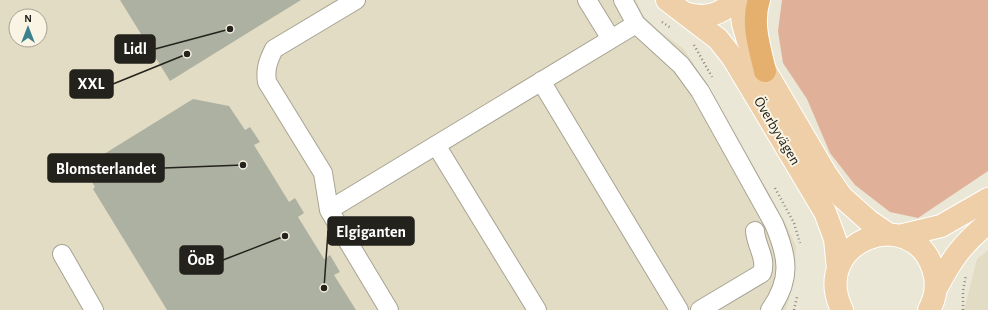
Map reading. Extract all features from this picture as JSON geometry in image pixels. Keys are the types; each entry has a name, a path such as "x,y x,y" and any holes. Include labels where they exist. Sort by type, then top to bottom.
{"highway":[{"path":"759,0 756,25 758,43 765,71"}],"main road":[{"name":"Överbyvägen","path":"667,0 718,39 733,58 830,223 835,239 838,270"},
{"name":"Överbyvägen","path":"684,13 697,17 711,16 723,10 734,0"},
{"name":"Överbyvägen","path":"740,0 742,24 748,41 814,155 838,191 869,221 893,235 913,242 924,253 932,266 934,304"},
{"name":"Överbyvägen","path":"835,305 835,282 838,270 847,253 861,241 874,236 925,231 941,226 988,199"},
{"name":"Överbyvägen","path":"934,304 957,252 968,239 988,223"}],"street":[{"path":"356,0 274,50 267,62 265,72 267,82 323,173 329,210 389,310"},
{"path":"587,0 611,39"},
{"path":"624,0 636,24 681,65 700,92 774,224 786,258 785,278 781,293 770,310"},
{"path":"329,210 636,24"},
{"path":"541,81 680,310"},
{"path":"436,145 537,310"},
{"path":"700,310 762,273 764,258 758,247 755,231"},
{"path":"62,254 94,310"}],"path":[{"path":"963,310 963,291 967,272"}],"shaded area":[{"path":"0,0 636,0 643,15 658,30 684,49 715,97 784,220 796,246 795,276 786,310 0,310"},
{"path":"782,0 988,0 988,171 918,218 890,212 855,185 830,153 807,99 783,63 778,31"},
{"path":"988,250 988,310 964,310 977,259"}],"building":[{"path":"120,0 301,0 170,81"},
{"path":"193,99 229,106 245,130 250,127 260,142 254,145 289,202 295,198 304,213 298,217 324,259 330,255 340,272 334,275 356,310 167,310 93,189 95,187 83,167"}],"place":[{"name":"Lidl","path":"230,29"},
{"name":"XXL","path":"187,54"},
{"name":"Blomsterlandet","path":"243,165"},
{"name":"ÖoB","path":"285,236"},
{"name":"Elgiganten","path":"324,288"}]}
